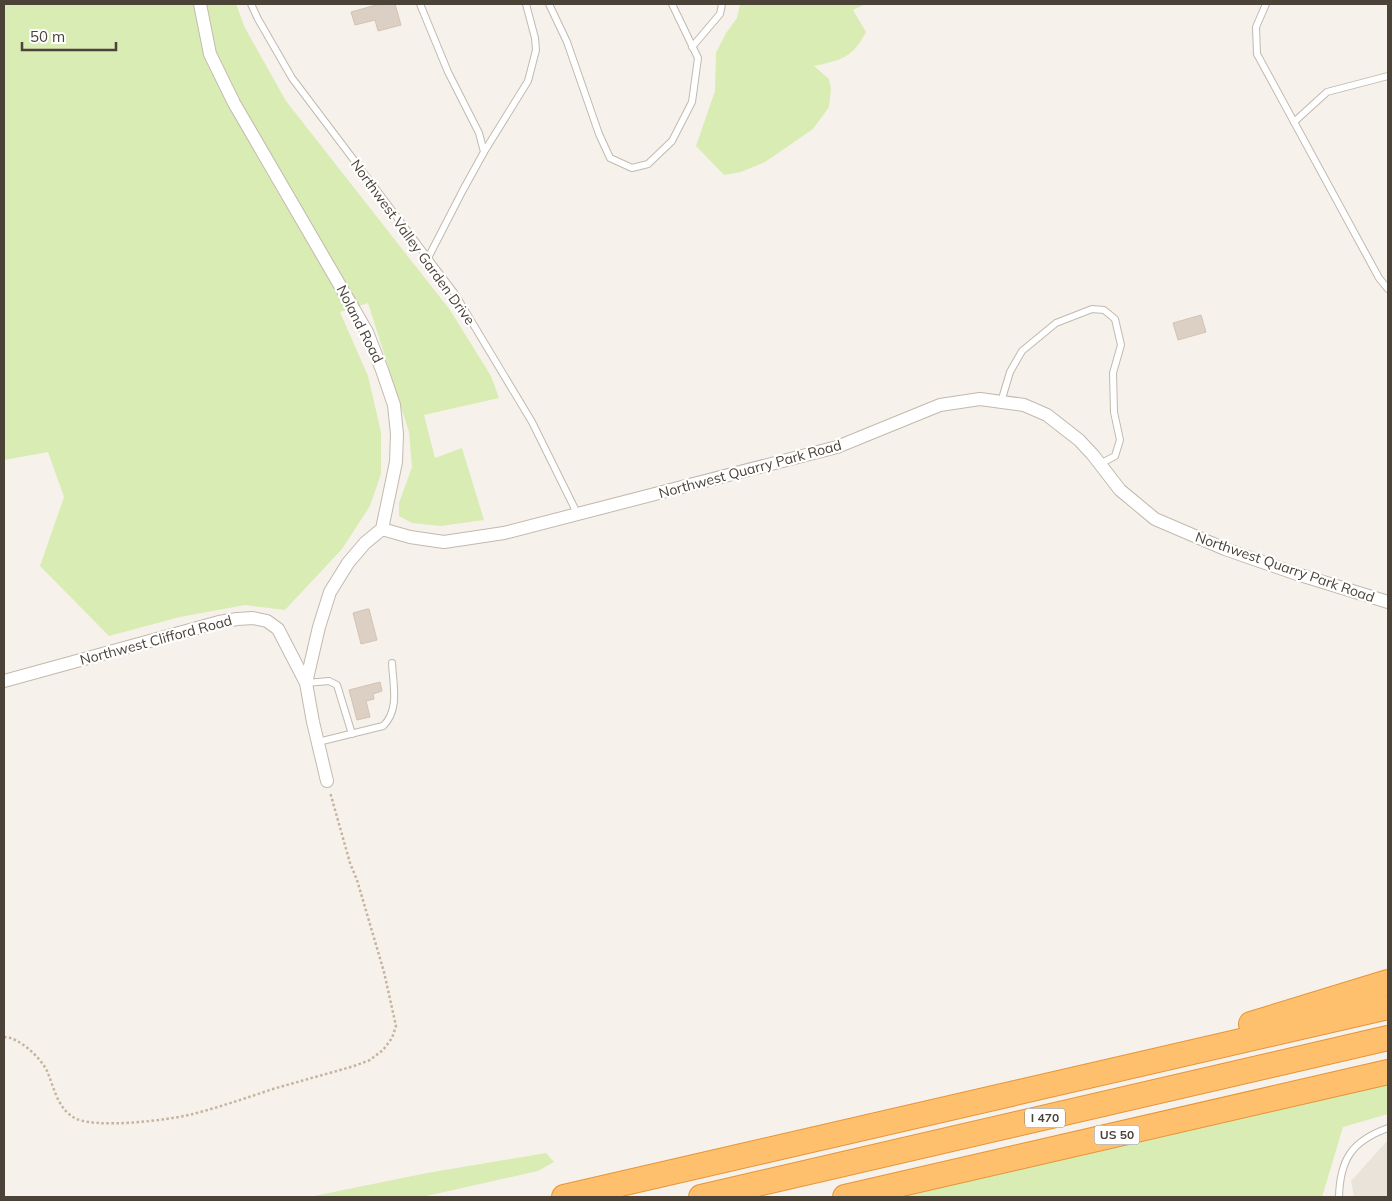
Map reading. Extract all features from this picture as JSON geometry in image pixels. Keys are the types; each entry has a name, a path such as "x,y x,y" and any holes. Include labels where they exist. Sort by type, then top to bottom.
{"highway":[{"path":"1049,1086 1388,982"},
{"name":"I 470","path":"564,1197 1388,1006"},
{"name":"I 470","path":"701,1197 1388,1038"},
{"name":"US 50","path":"845,1197 1388,1072"}],"street":[{"name":"Noland Road","path":"200,4 210,54 234,103 367,332 382,370 394,405 397,434 396,462 382,529"},
{"name":"Northwest Quarry Park Road","path":"382,529 410,537 444,542 504,533 837,447 940,404 980,399 1024,405 1047,415 1080,440 1120,490 1155,519 1225,549 1297,574 1388,602"},
{"path":"327,781 306,683 330,592 348,563 382,529"},
{"name":"Northwest Clifford Road","path":"4,681 219,622 253,618 266,621 278,629 306,683"}],"lane":[{"name":"Northwest Valley Garden Drive","path":"251,4 292,78 455,294 532,422 578,514"},
{"path":"420,4 448,72 479,133 484,152"},
{"path":"428,258 462,190 528,80 536,50 535,38 526,4"},
{"path":"549,4 567,42 598,134 610,158 632,168 648,164 672,141 692,102 698,58 672,4"},
{"path":"692,47 720,14 722,4"},
{"path":"1266,4 1256,26 1257,54 1379,278 1388,289"},
{"path":"1294,122 1327,92 1388,76"},
{"path":"1001,402 1010,372 1022,350 1056,323 1092,309 1104,310 1115,320 1121,345 1113,373 1114,412 1120,440 1115,456 1100,464"},
{"path":"318,742 383,726 388,721 394,700 392,663"},
{"path":"306,683 329,681 337,685 352,734"},
{"path":"1339,1197 1339,1180 1348,1156 1356,1145 1372,1133 1388,1128"}],"path":[{"path":"4,1037 21,1043 34,1055 46,1070 61,1106 71,1116 91,1123 146,1121 192,1114 354,1066 370,1060 383,1050 392,1038 396,1026 384,972 327,781"}],"shaded area":[{"path":"1387,1141 1388,1197 1354,1197 1351,1181"}],"green space":[{"path":"4,4 236,4 245,28 286,101 450,310 491,376 499,398 424,415 435,458 462,448 484,520 441,526 412,523 399,516 399,503 412,467 409,432 368,303 340,312 368,376 381,432 381,474 370,506 342,549 285,610 245,605 180,617 109,636 40,566 64,497 48,452 4,460"},
{"path":"740,4 865,4 853,10 866,32 851,53 832,62 814,66 829,79 831,89 829,107 813,129 765,162 741,172 724,175 696,146 715,91 716,53 726,33 737,18"},
{"path":"1388,1082 1388,1114 1343,1127 1322,1197 888,1197"},
{"path":"546,1153 554,1162 538,1171 422,1197 309,1197 427,1173"}],"building":[{"path":"380,4 395,4 401,25 378,31 375,20 355,25 351,12"},
{"path":"1201,315 1206,332 1178,340 1173,323"},
{"path":"369,609 377,640 361,644 353,613"},
{"path":"380,682 382,691 373,694 374,699 366,701 370,717 357,720 349,690"}]}
